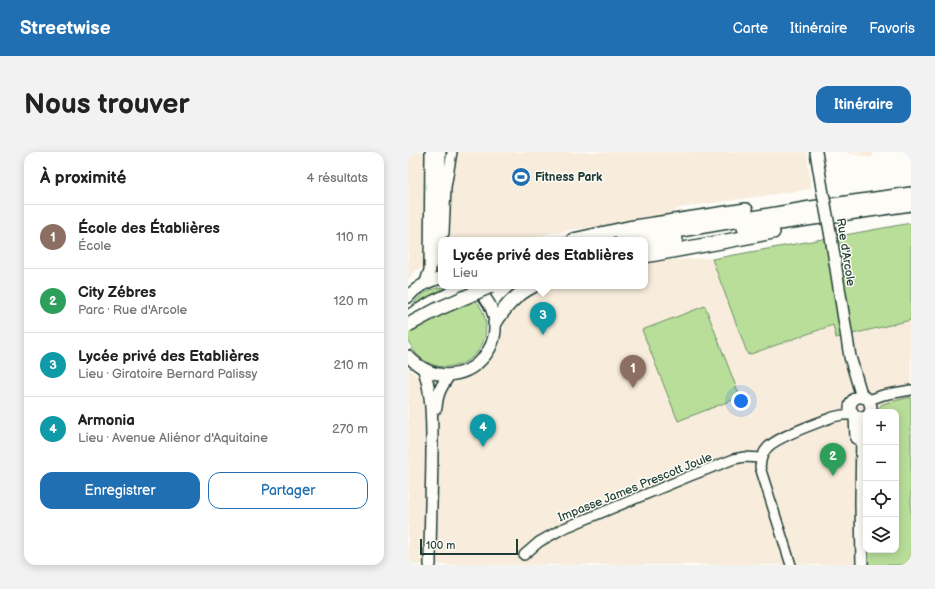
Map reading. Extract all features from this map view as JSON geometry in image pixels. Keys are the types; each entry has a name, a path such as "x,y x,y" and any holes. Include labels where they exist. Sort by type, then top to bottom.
{"highway":[{"path":"648,244 752,226 810,213 911,194"},
{"path":"643,237 810,213 911,204"},
{"path":"588,237 636,227 728,212 764,208 797,206 810,213"},
{"path":"648,255 796,227 810,213"},
{"path":"408,317 461,289"},
{"path":"408,325 438,309 483,289"},
{"path":"495,323 508,304 528,289"}],"main road":[{"path":"426,282 430,270 431,152"},
{"path":"440,152 440,237"},
{"name":"Rue d'Arcole","path":"816,152 850,357 852,387 861,409 862,565"},
{"path":"408,297 419,286 426,282 438,279"},
{"path":"408,356 424,370 432,373 449,375 464,372 483,359 494,338 495,323 493,312 488,301 477,289"},
{"path":"424,370 428,379 432,433 430,565"},
{"path":"434,565 436,399 439,389 449,375"}],"street":[{"path":"443,237 446,187 452,152"},
{"path":"791,565 760,467 761,458 767,448 777,440 833,417 861,409 892,394 911,390"},
{"name":"Impasse James Prescott Joule","path":"524,555 551,534 675,482 734,459 744,457 761,458"}],"shaded area":[{"path":"408,152 807,152 811,189 679,208 667,216 551,233 537,237 438,237 438,263 416,270 408,280"},
{"path":"844,152 874,152 872,158"},
{"path":"712,258 748,355 833,325 836,338 911,320 911,397 882,404 878,409 863,409 863,553 866,553 866,565 408,565 408,368 417,376 457,382 498,350 506,318 526,298 542,289 648,289 648,261"}],"green space":[{"path":"911,223 911,320 836,338 833,325 748,355 712,259"},
{"path":"438,287 438,289 459,289 468,293 475,298 480,305 486,319 486,335 480,349 475,356 468,361 454,367 438,367 424,361 417,356 412,349 406,335 406,319 412,305 417,298 424,293"},
{"path":"705,306 740,397 678,421 642,330"},
{"path":"911,397 911,565 866,565 866,553 899,553 899,409 878,409 882,404"}],"place":[{"name":"Fitness Park","path":"521,177"},
{"name":"Lycée privé des Etablières","path":"543,335"},
{"name":"École des Établières","path":"633,388"},
{"name":"Armonia","path":"483,447"},
{"name":"City Zébres","path":"833,476"}]}
